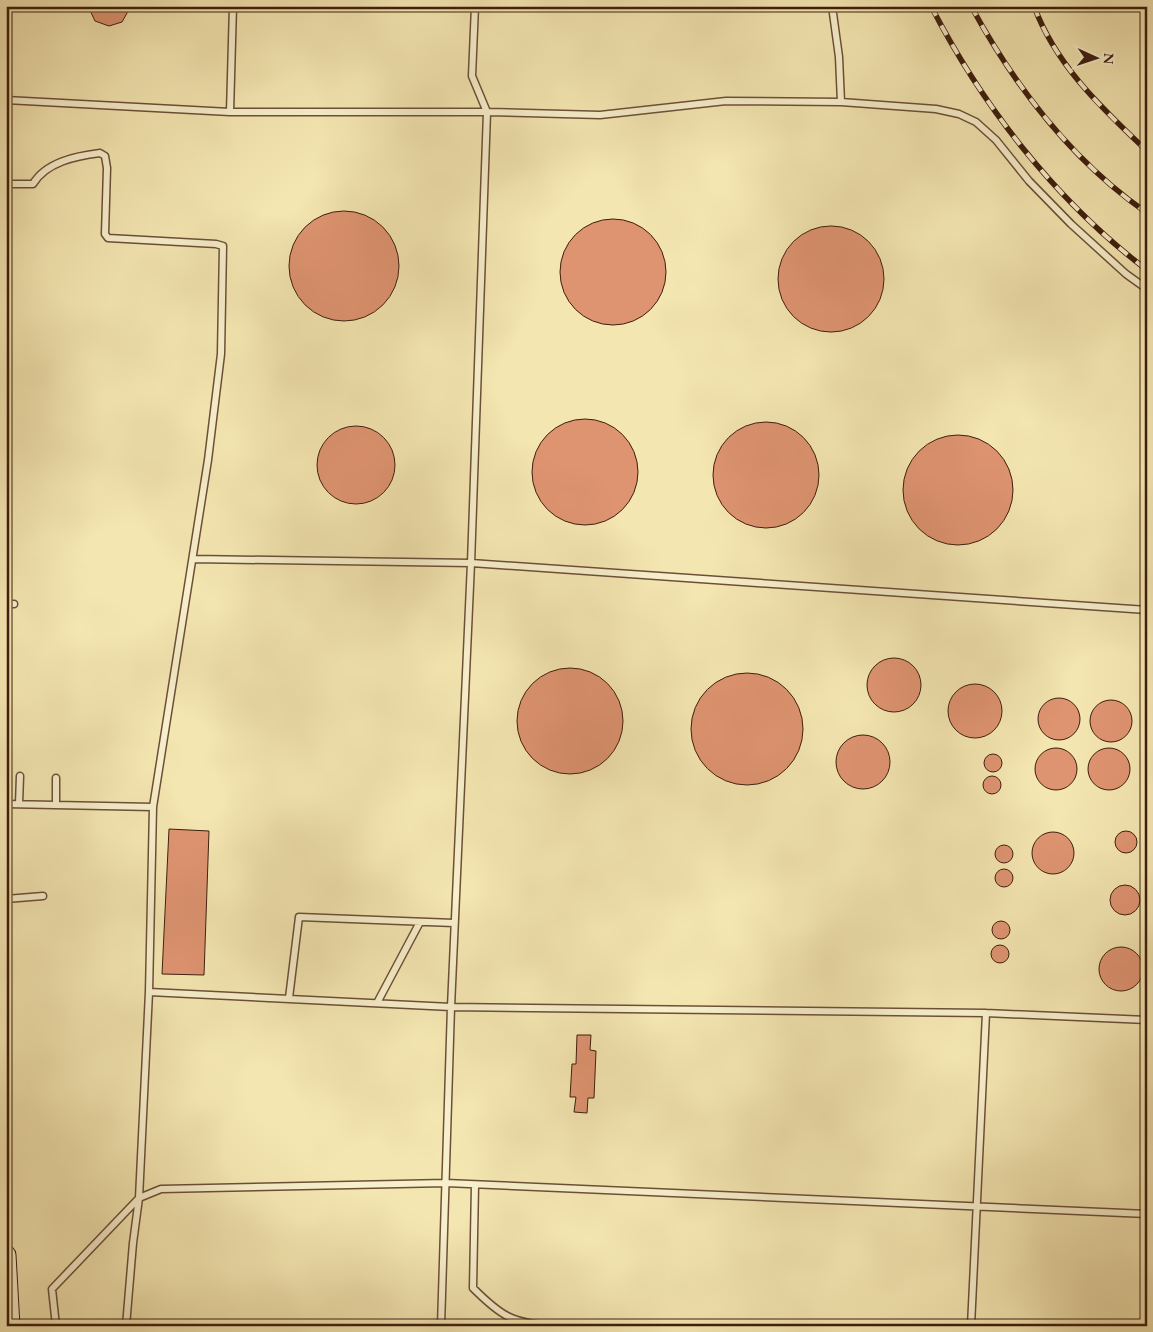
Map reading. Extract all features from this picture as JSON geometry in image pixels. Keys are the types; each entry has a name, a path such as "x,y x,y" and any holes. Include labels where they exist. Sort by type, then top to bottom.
{"main road":[{"path":"6,1255 10,1326"}],"lane":[{"path":"230,112 233,6"},
{"path":"442,1326 454,923 471,563 487,112 472,76 475,6"},
{"path":"832,6 839,57 841,102"},
{"path":"6,100 230,112 487,112 600,115 726,100 841,102 936,109 959,114 976,122 996,140 1029,181 1071,224 1126,274 1147,289"},
{"path":"6,184 33,184 40,172 74,157 100,153 105,156 108,168 105,234 108,238 216,244 223,246 221,354 194,559 153,807 149,992 139,1198 126,1326"},
{"path":"194,559 471,563 1147,610"},
{"path":"6,604 14,604"},
{"path":"19,804 20,776"},
{"path":"56,778 56,805"},
{"path":"6,804 153,807"},
{"path":"6,899 43,896"},
{"path":"289,998 299,917 454,923"},
{"path":"377,1003 420,922"},
{"path":"149,992 451,1007 986,1013 1147,1020"},
{"path":"971,1326 986,1013"},
{"path":"56,1326 52,1289 139,1198 161,1189 446,1183 1147,1214"},
{"path":"475,1185 473,1288 495,1310 523,1324 552,1326"}],"building":[{"path":"88,6 131,6 122,22 109,26 95,21"},
{"path":"344,211 365,215 383,227 395,245 399,266 395,287 383,305 365,317 344,321 323,317 305,305 293,287 289,266 293,245 305,227 323,215"},
{"path":"613,219 633,223 650,235 662,252 666,272 662,292 650,309 633,321 613,325 593,321 576,309 564,292 560,272 564,252 576,235 593,223"},
{"path":"831,226 851,230 868,242 880,259 884,279 880,299 868,316 851,328 831,332 811,328 794,316 782,299 778,279 782,259 794,242 811,230"},
{"path":"585,419 605,423 622,435 634,452 638,472 634,492 622,509 605,521 585,525 565,521 548,509 536,492 532,472 536,452 548,435 565,423"},
{"path":"766,422 786,426 803,438 815,455 819,475 815,495 803,512 786,524 766,528 746,524 729,512 717,495 713,475 717,455 729,438 746,426"},
{"path":"356,426 371,429 384,437 392,450 395,465 392,480 384,493 371,501 356,504 341,501 328,493 320,480 317,465 320,450 328,437 341,429"},
{"path":"958,435 979,439 997,451 1009,469 1013,490 1009,511 997,529 979,541 958,545 937,541 919,529 907,511 903,490 907,469 919,451 937,439"},
{"path":"889,658 899,658 909,662 917,670 921,685 917,700 909,708 899,712 889,712 879,708 871,700 867,690 867,680 871,670 879,662"},
{"path":"570,668 590,672 607,684 619,701 623,721 619,741 607,758 590,770 570,774 550,770 533,758 521,741 517,721 521,701 533,684 550,672"},
{"path":"747,673 758,674 768,678 786,690 798,708 802,718 802,740 798,750 786,768 768,780 758,784 747,785 736,784 726,780 708,768 696,750 692,740 691,729 692,718 696,708 708,690 726,678 736,674"},
{"path":"970,684 980,684 990,688 998,696 1002,711 998,726 990,734 980,738 970,738 960,734 952,726 948,716 948,706 952,696 960,688"},
{"path":"1063,698 1071,701 1077,707 1080,719 1077,731 1071,737 1055,740 1047,737 1041,731 1038,715 1041,707 1047,701"},
{"path":"1115,700 1123,703 1129,709 1132,721 1129,733 1123,739 1107,742 1099,739 1093,733 1090,717 1093,709 1099,703"},
{"path":"858,735 868,735 878,739 886,747 890,762 886,777 878,785 868,789 858,789 848,785 840,777 836,767 836,757 840,747 848,739"},
{"path":"1060,748 1068,751 1074,757 1077,769 1074,781 1068,787 1052,790 1044,787 1038,781 1035,765 1038,757 1044,751"},
{"path":"1113,748 1121,751 1127,757 1130,769 1127,781 1121,787 1105,790 1097,787 1091,781 1088,765 1091,757 1097,751"},
{"path":"993,754 999,757 1002,763 999,769 993,772 987,769 984,763 987,757"},
{"path":"992,776 998,779 1001,785 998,791 992,794 986,791 983,785 986,779"},
{"path":"169,829 209,831 204,975 162,974"},
{"path":"1126,831 1134,834 1137,842 1134,850 1126,853 1118,850 1115,842 1118,834"},
{"path":"1057,832 1065,835 1071,841 1074,853 1071,865 1065,871 1049,874 1041,871 1035,865 1032,849 1035,841 1041,835"},
{"path":"1004,845 1010,848 1013,854 1010,860 1004,863 998,860 995,854 998,848"},
{"path":"1004,869 1010,872 1013,878 1010,884 1004,887 998,884 995,878 998,872"},
{"path":"1125,885 1136,889 1140,900 1136,911 1125,915 1114,911 1110,900 1114,889"},
{"path":"1001,921 1007,924 1010,930 1007,936 1001,939 995,936 992,930 995,924"},
{"path":"1000,945 1006,948 1009,954 1006,960 1000,963 994,960 991,954 994,948"},
{"path":"1121,947 1133,951 1139,957 1143,969 1139,981 1133,987 1121,991 1109,987 1103,981 1099,969 1103,957 1109,951"},
{"path":"577,1035 591,1035 590,1050 596,1051 594,1098 588,1098 587,1113 574,1112 576,1097 570,1097 572,1064 576,1064"}],"railway":[{"path":"931,6 951,44 974,80 1024,150 1082,214 1147,270"},
{"path":"971,6 1006,64 1047,120 1094,170 1147,213"},
{"path":"1034,6 1043,28 1055,48 1082,85 1113,119 1147,151"}]}
